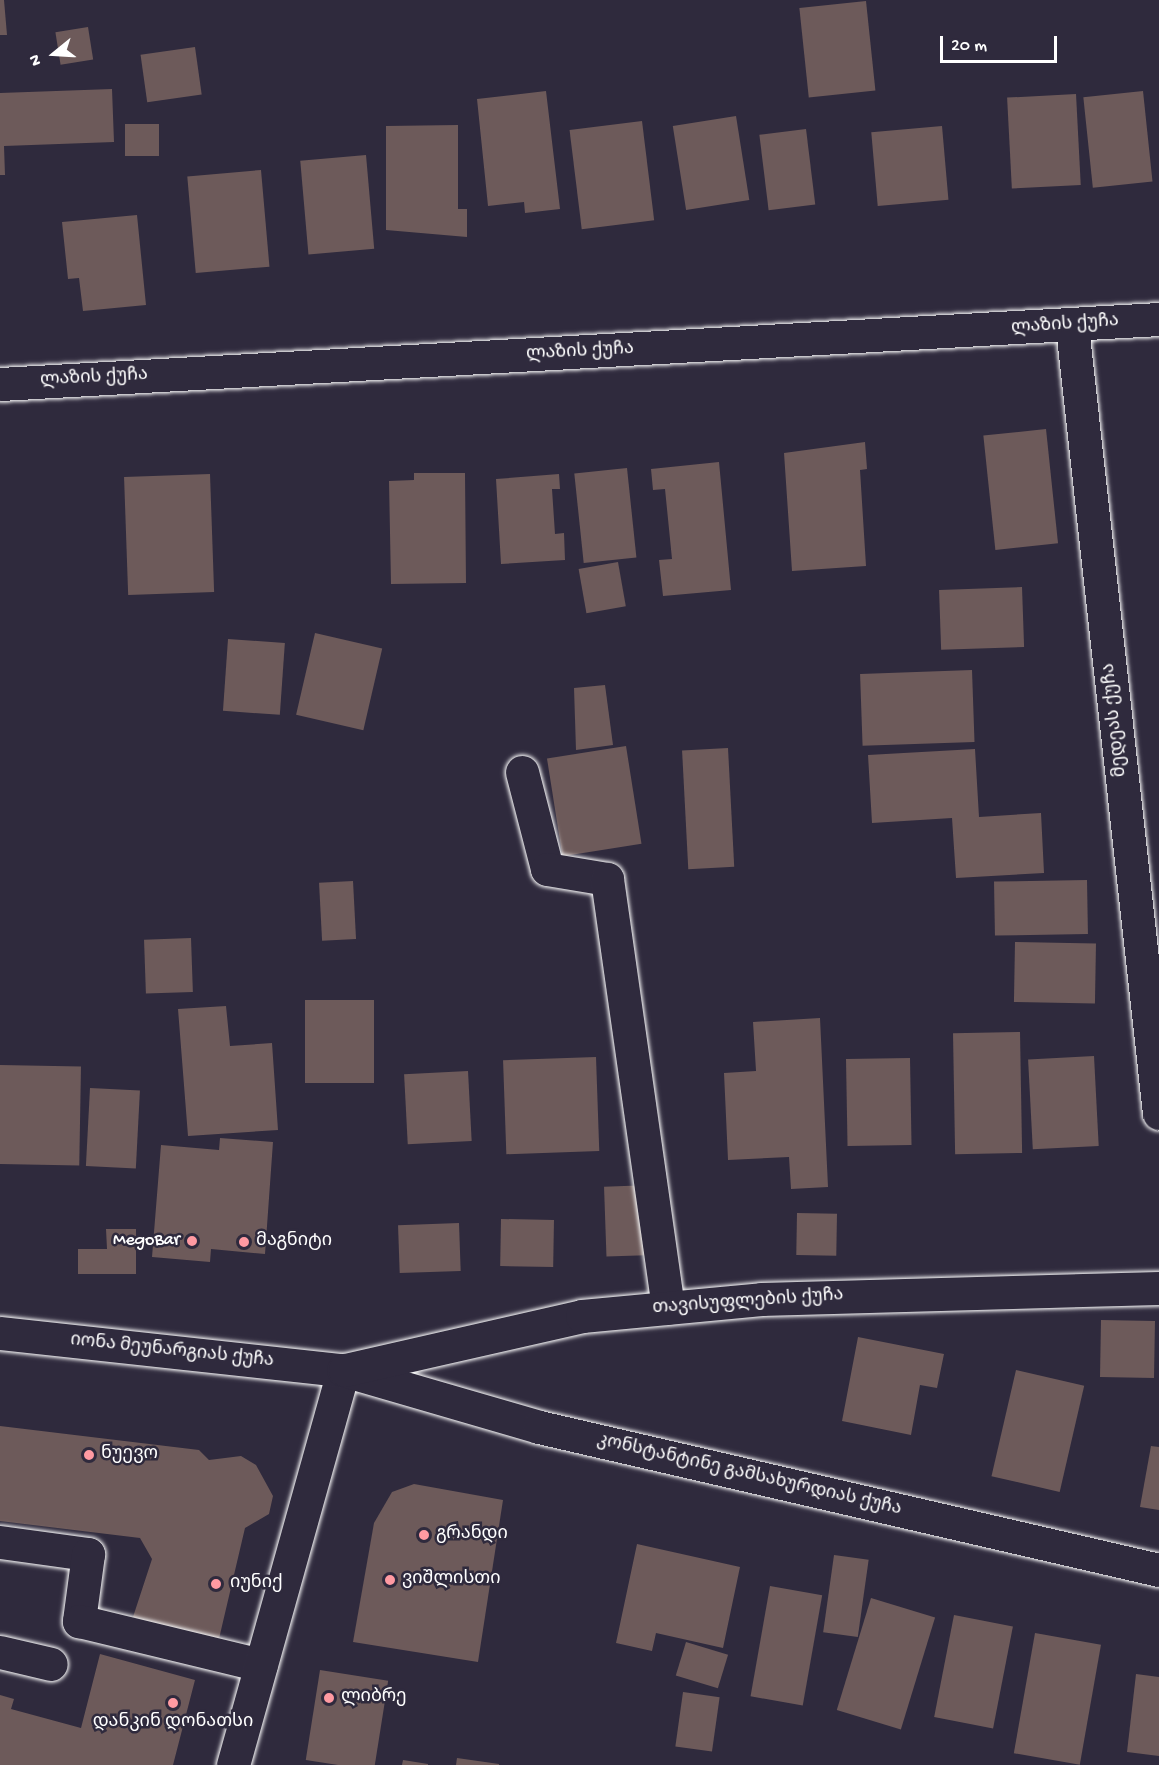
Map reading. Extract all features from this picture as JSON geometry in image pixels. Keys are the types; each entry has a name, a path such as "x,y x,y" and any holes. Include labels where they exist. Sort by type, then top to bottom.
{"street":[{"name":"ლაზის ქუჩა","path":"0,384 1072,327 1159,319"},
{"name":"მედეას ქუჩა","path":"1072,327 1159,1113"},
{"path":"522,772 547,869 607,879 668,1308"},
{"name":"თავისუფლების ქუჩა","path":"343,1370 582,1316 761,1299 1159,1287"},
{"name":"იონა მეუნარგიას ქუჩა","path":"0,1333 343,1370"},
{"path":"232,1765 343,1370"},
{"name":"კონსტანტინე გამსახურდიას ქუჩა","path":"343,1370 538,1427 1159,1570"},
{"path":"0,1542 88,1554 79,1621 261,1665"},
{"path":"0,1652 51,1664"}],"building":[{"path":"0,0 4,0 7,35 0,35"},
{"path":"866,1 875,91 809,98 799,8"},
{"path":"88,27 93,60 61,65 55,32"},
{"path":"195,47 202,95 147,102 141,55"},
{"path":"112,89 114,142 4,146 5,175 0,175 0,93"},
{"path":"546,91 560,209 525,213 524,202 488,206 477,99"},
{"path":"1143,91 1153,182 1093,188 1083,97"},
{"path":"1076,94 1081,185 1012,188 1007,98"},
{"path":"736,116 749,200 686,210 673,126"},
{"path":"642,121 654,220 582,229 570,130"},
{"path":"125,124 159,124 159,156 125,156"},
{"path":"458,125 458,209 467,209 467,237 386,230 386,126"},
{"path":"942,126 948,200 878,206 871,132"},
{"path":"806,129 815,204 769,210 759,135"},
{"path":"366,155 374,249 308,254 300,161"},
{"path":"261,170 269,267 196,273 187,176"},
{"path":"137,215 146,305 83,311 79,278 68,279 62,222"},
{"path":"1046,429 1058,543 995,550 983,436"},
{"path":"865,442 867,469 860,470 866,566 792,571 784,453"},
{"path":"719,462 731,590 663,596 659,560 672,559 665,489 653,490 651,469"},
{"path":"627,468 636,558 584,563 574,474"},
{"path":"414,473 465,473 466,583 391,584 389,481 414,480"},
{"path":"210,474 214,592 128,595 124,477"},
{"path":"559,474 560,489 552,489 555,534 564,533 565,560 501,564 496,479"},
{"path":"618,562 626,606 586,613 579,569"},
{"path":"1022,587 1024,647 941,650 939,590"},
{"path":"315,633 382,649 363,730 296,715"},
{"path":"228,639 285,643 280,715 223,711"},
{"path":"972,670 975,742 863,746 860,674"},
{"path":"605,685 613,745 576,750 574,688"},
{"path":"626,746 641,844 562,856 547,759"},
{"path":"728,748 734,867 688,869 682,750"},
{"path":"975,749 979,817 1041,813 1044,873 956,878 952,818 872,823 868,755"},
{"path":"1087,880 1088,934 995,936 994,882"},
{"path":"353,881 356,939 322,941 319,883"},
{"path":"191,938 193,992 146,994 144,940"},
{"path":"1015,942 1096,943 1095,1003 1014,1002"},
{"path":"305,1000 374,1000 374,1083 305,1083"},
{"path":"226,1006 230,1046 272,1043 278,1130 188,1136 178,1009"},
{"path":"820,1018 828,1187 791,1189 789,1157 728,1160 724,1073 756,1071 753,1022"},
{"path":"1020,1032 1022,1153 955,1154 953,1033"},
{"path":"1094,1056 1099,1146 1033,1149 1028,1059"},
{"path":"596,1057 599,1151 506,1154 503,1060"},
{"path":"910,1058 912,1145 848,1146 846,1059"},
{"path":"0,1065 81,1066 79,1165 0,1164"},
{"path":"468,1071 472,1141 408,1144 404,1074"},
{"path":"90,1088 140,1091 136,1169 86,1166"},
{"path":"220,1138 273,1142 265,1254 211,1249 210,1262 152,1257 161,1145 219,1150"},
{"path":"651,1185 653,1255 606,1257 604,1187"},
{"path":"797,1213 837,1214 836,1256 796,1255"},
{"path":"501,1219 554,1220 553,1267 500,1266"},
{"path":"459,1223 461,1271 400,1273 398,1225"},
{"path":"106,1229 136,1229 136,1274 78,1274 78,1249 107,1249"},
{"path":"1101,1320 1155,1321 1154,1378 1100,1377"},
{"path":"858,1337 944,1354 937,1388 920,1385 911,1435 842,1421"},
{"path":"1016,1370 1084,1386 1060,1492 991,1476"},
{"path":"0,1426 199,1450 209,1460 241,1456 256,1465 273,1496 269,1514 245,1528 218,1643 133,1617 152,1559 140,1538 0,1521"},
{"path":"1151,1446 1159,1447 1159,1510 1140,1507"},
{"path":"414,1484 503,1500 478,1662 353,1642 374,1523 392,1492"},
{"path":"637,1544 740,1567 723,1648 656,1633 652,1651 616,1643"},
{"path":"834,1555 869,1560 858,1637 823,1632"},
{"path":"770,1586 822,1595 803,1706 751,1696"},
{"path":"871,1598 935,1618 901,1729 837,1710"},
{"path":"954,1615 1013,1626 993,1729 934,1717"},
{"path":"1035,1633 1101,1645 1080,1765 1014,1753"},
{"path":"686,1642 728,1655 718,1688 676,1675"},
{"path":"100,1654 195,1680 173,1765 0,1765 0,1695 14,1699 11,1709 81,1728"},
{"path":"320,1670 388,1681 375,1765 338,1765 306,1760"},
{"path":"1136,1674 1159,1677 1159,1756 1127,1752"},
{"path":"683,1692 720,1697 712,1752 675,1746"},
{"path":"457,1758 499,1764 499,1765 456,1765"},
{"path":"403,1760 428,1764 428,1765 402,1765"}],"place":[{"name":"MegoBar","path":"192,1241"},
{"name":"მაგნიტი","path":"244,1242"},
{"name":"ნუევო","path":"89,1455"},
{"name":"გრანდი","path":"424,1535"},
{"name":"ვიშლისთი","path":"390,1580"},
{"name":"იუნიქ","path":"216,1584"},
{"name":"ლიბრე","path":"329,1698"},
{"name":"დანკინ დონათსი","path":"173,1703"}]}
